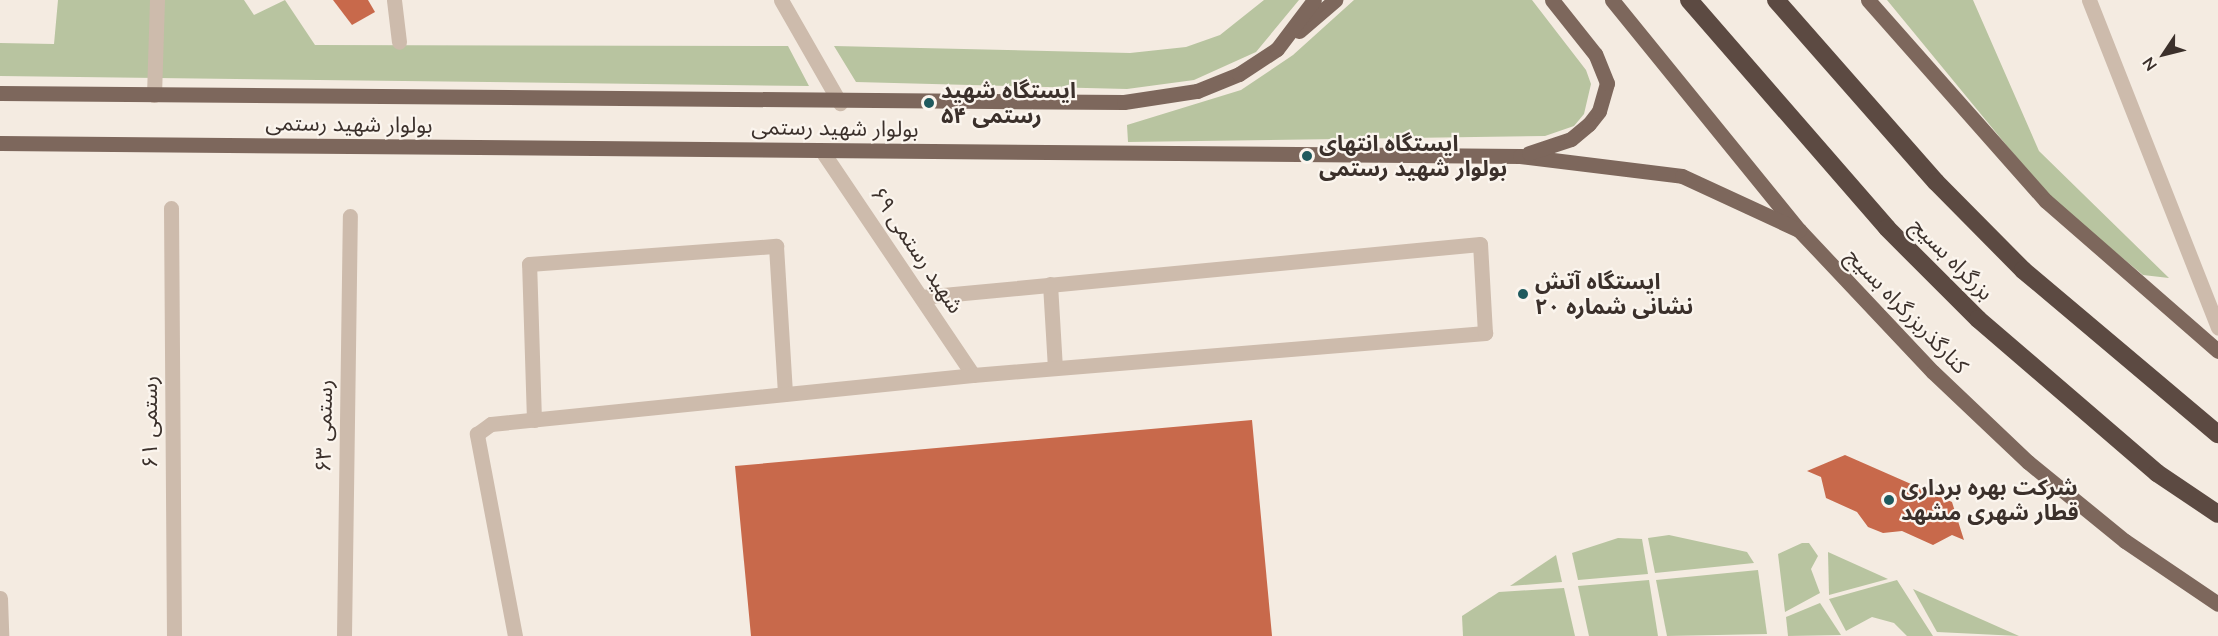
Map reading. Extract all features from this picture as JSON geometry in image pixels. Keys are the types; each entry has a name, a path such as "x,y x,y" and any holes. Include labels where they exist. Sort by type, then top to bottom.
{"highway":[{"name":"بزرگراه بسیج","path":"1689,0 1795,127 1978,319 2157,473 2218,514"},
{"name":"بزرگراه بسیج","path":"1776,0 1936,182 2023,270 2218,434"},
{"path":"1786,0 1809,39"}],"main road":[{"name":"بولوار شهید رستمی","path":"0,93 840,103 1124,102 1197,91 1239,74 1277,49 1314,0"},
{"path":"1277,49 1335,0"},
{"path":"1520,156 1571,139 1599,111 1604,97 1605,70 1552,0"},
{"name":"کنارگذربزرگراه بسیج","path":"1612,0 1799,230 1933,372 2028,462 2125,541 2218,604"},
{"path":"1868,0 2046,201 2218,351"},
{"name":"بولوار شهید رستمی","path":"0,142 1520,156 1682,176 1799,230"}],"street":[{"path":"154,95 157,0"},
{"path":"394,0 399,42"},
{"path":"781,0 840,103"},
{"path":"2089,0 2218,327"},
{"name":"شهید رستمی ۶۹","path":"822,151 973,375"},
{"name":"رستمی ۶۱","path":"171,208 174,636"},
{"name":"رستمی ۶۳","path":"344,636 350,216"},
{"path":"515,636 477,434 491,424 973,375 1485,333 1480,244 922,297"},
{"path":"534,420 530,264 776,246 785,394"},
{"path":"1050,285 1055,368"},
{"path":"0,598 1,636"}],"green space":[{"path":"58,0 244,0 254,15 285,0 315,45 788,46 809,86 0,76 0,43 54,44"},
{"path":"1264,0 1299,0 1256,52 1194,80 1127,89 856,82 834,46 1130,53 1186,47 1220,35"},
{"path":"1354,0 1532,0 1586,70 1591,84 1584,114 1574,126 1545,136 1128,142 1127,125 1241,90 1293,55"},
{"path":"1887,0 1973,0 2039,151 2169,278 2143,275 2049,197"},
{"path":"1669,535 1747,552 1754,563 1655,573 1648,538"},
{"path":"1618,538 1642,539 1648,574 1578,580 1572,553"},
{"path":"1802,543 1809,543 1818,556 1811,569 1820,593 1785,612 1778,554"},
{"path":"1828,552 1888,579 1829,595"},
{"path":"1556,555 1562,582 1510,586"},
{"path":"1758,570 1767,634 1667,636 1656,580"},
{"path":"1649,580 1658,636 1589,636 1578,586"},
{"path":"1897,580 1933,636 1907,636 1894,623 1872,617 1846,631 1829,599"},
{"path":"1564,588 1575,636 1463,636 1462,616 1499,592"},
{"path":"1913,589 2019,636 1937,632"},
{"path":"1820,603 1841,635 1788,636 1786,617"}],"building":[{"path":"333,0 368,0 375,12 352,25"},
{"path":"1252,420 1272,636 751,636 735,466"},
{"name":"شرکت بهره برداری قطار شهری مشهد","path":"1845,455 1952,502 1964,540 1952,535 1933,545 1902,531 1883,533 1868,527 1857,512 1826,498 1821,477 1807,471"}],"place":[{"name":"ایستگاه شهید رستمی ۵۴","path":"929,103"},
{"name":"ایستگاه انتهای بولوار شهید رستمی","path":"1307,156"},
{"name":"ایستگاه آتش نشانی شماره ۲۰","path":"1523,294"},
{"name":"شرکت بهره برداری قطار شهری مشهد","path":"1889,500"}]}
